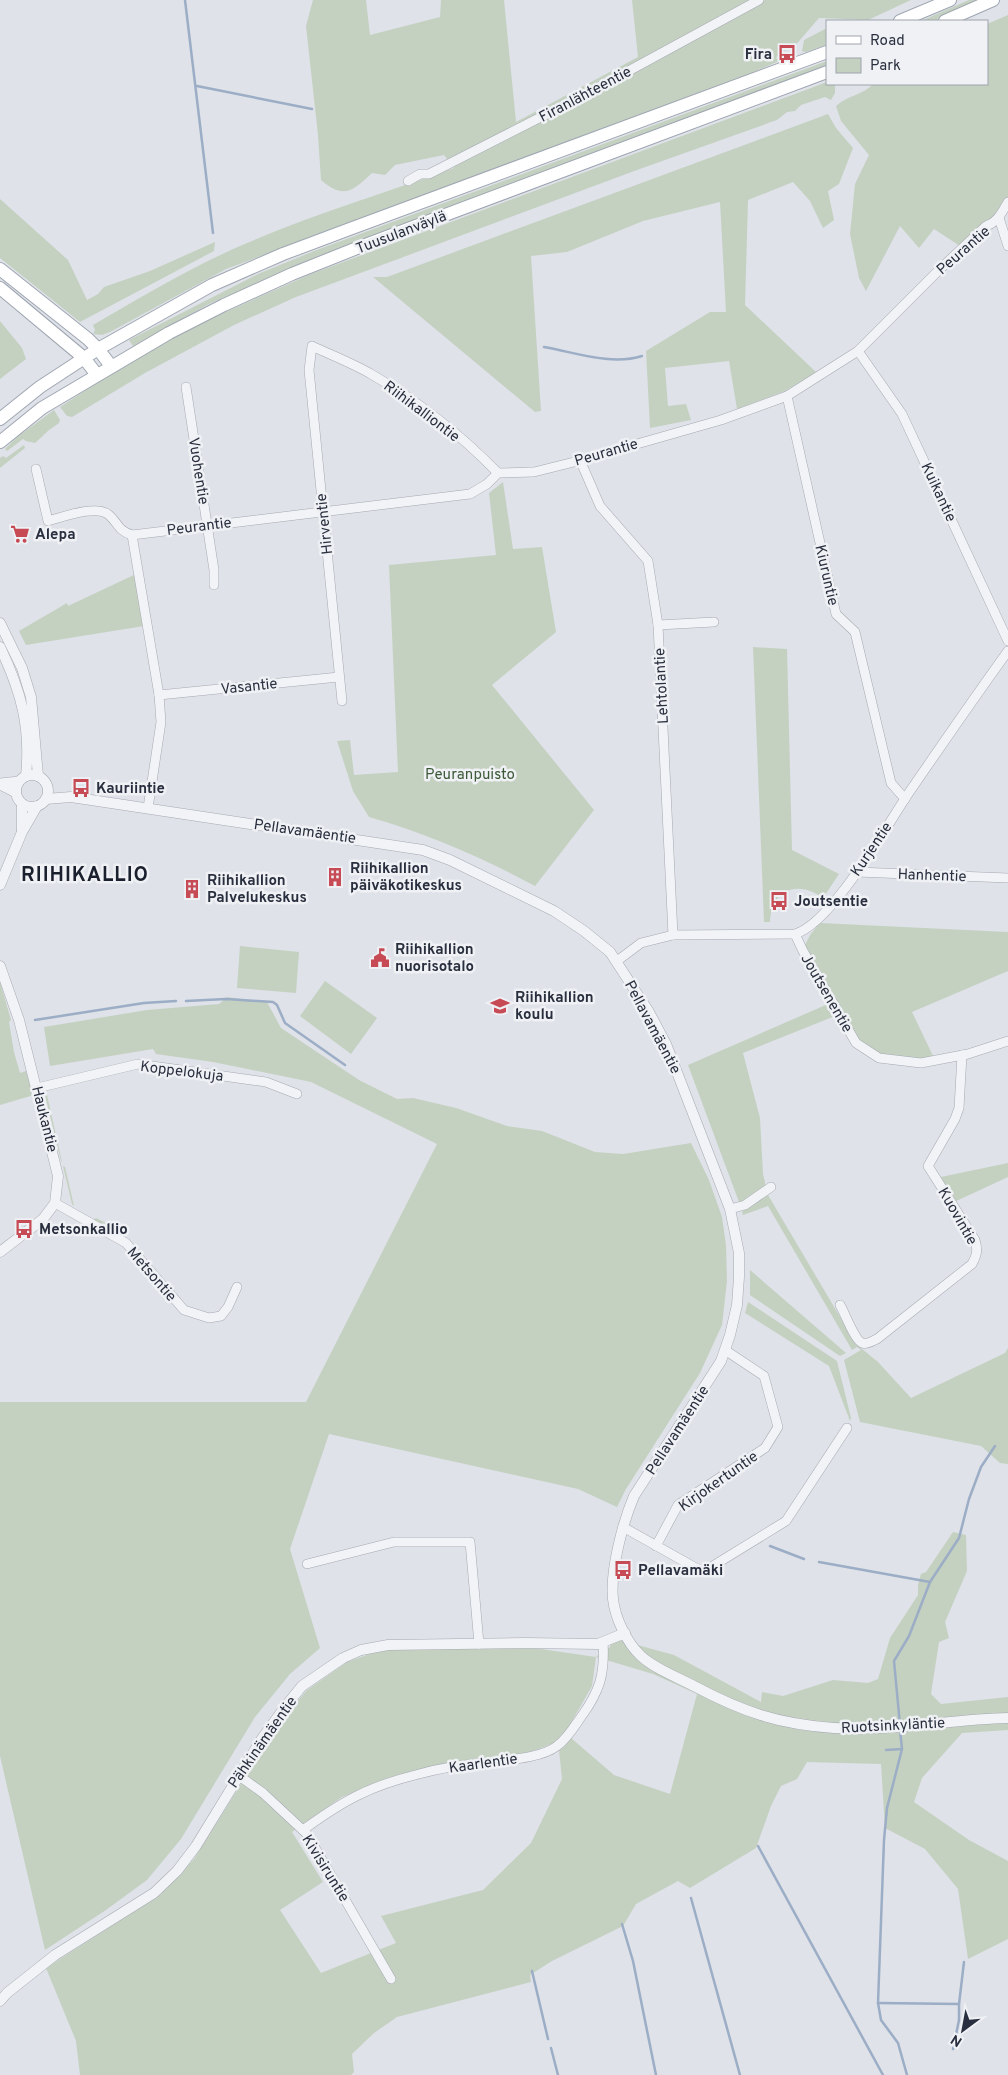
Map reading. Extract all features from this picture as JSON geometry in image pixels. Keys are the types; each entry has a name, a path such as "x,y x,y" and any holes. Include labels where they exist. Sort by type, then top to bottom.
{"main road":[{"path":"902,20 950,0"},
{"path":"947,20 993,0"},
{"name":"Tuusulanväylä","path":"0,419 40,387 98,349 212,285 283,254 826,52"},
{"name":"Tuusulanväylä","path":"0,442 42,408 111,366 224,305 292,274 826,72"},
{"path":"0,269 98,349 111,366"},
{"path":"0,288 84,358 97,375"}],"street":[{"name":"Firanlähteentie","path":"408,181 420,174 429,174 588,93 759,0"},
{"name":"Peurantie","path":"132,535 470,494 487,484 498,473 534,472 580,460 722,420 787,396 858,351 941,268 986,226 993,224 999,218 1008,202"},
{"path":"999,218 1008,246"},
{"name":"Riihikalliontie","path":"312,346 369,372 406,395 498,473"},
{"name":"Hirventie","path":"312,346 309,372 342,701"},
{"name":"Kuikantie","path":"858,351 902,414 1008,640"},
{"name":"Vuohentie","path":"186,387 214,570 214,585"},
{"name":"Kiuruntie","path":"787,396 836,614 856,632 891,783 905,800"},
{"name":"Lehtolantie","path":"580,460 600,506 648,560 658,625 673,935"},
{"path":"36,469 48,521 96,510 110,516 121,531 132,535 159,695 160,722 148,808"},
{"path":"658,625 714,622"},
{"path":"0,623 18,661 31,697 38,776 46,783 48,788 46,799 37,806 22,832 0,885"},
{"path":"0,647 21,699 28,749 22,779 16,792"},
{"name":"Kurjentie","path":"795,934 803,932 829,909 857,872 1008,651"},
{"name":"Vasantie","path":"159,695 339,677"},
{"path":"0,784 38,776"},
{"path":"0,784 16,792 22,804 22,832"},
{"name":"Pellavamäentie","path":"48,788 71,797"},
{"name":"Pellavamäentie","path":"46,799 71,797 384,842 436,854 554,911 599,942 617,961 649,1012 666,1044 730,1209 739,1253 737,1305 730,1335 721,1361 634,1496 623,1528 614,1579 613,1599 625,1633"},
{"path":"22,804 32,807 37,806"},
{"name":"Hanhentie","path":"857,872 1008,878"},
{"path":"617,961 641,943 673,935 795,934"},
{"name":"Joutsenentie","path":"795,934 856,1043 879,1058 921,1063 962,1055 1008,1041"},
{"name":"Haukantie","path":"0,966 19,1020 58,1176 55,1203"},
{"name":"Kuovintie","path":"840,1305 857,1339 862,1344 867,1344 877,1339 972,1264 976,1257 978,1249 975,1240 928,1166 955,1119 959,1108 962,1055"},
{"name":"Koppelokuja","path":"37,1088 138,1064 266,1082 297,1094"},
{"path":"730,1209 745,1205 771,1187"},
{"path":"0,1252 43,1219 55,1203"},
{"name":"Metsontie","path":"55,1203 126,1243 184,1310 209,1318 221,1316 228,1307 237,1286"},
{"name":"Kirjokertuntie","path":"656,1546 678,1506 765,1448 778,1426 764,1376 725,1350"},
{"path":"623,1528 703,1572 786,1521 848,1428"},
{"path":"307,1564 394,1542 470,1542 479,1644"},
{"name":"Pähkinämäentie","path":"0,2001 7,1993 55,1955 154,1893 177,1870 196,1846 261,1740 302,1686 343,1658 361,1650 388,1644 598,1644 625,1633"},
{"name":"Ruotsinkyläntie","path":"625,1633 633,1648 643,1658 723,1702 776,1720 804,1725 871,1729 1008,1718"},
{"name":"Kaarlentie","path":"303,1830 349,1798 393,1781 442,1768 518,1759 552,1749 567,1737 598,1690 604,1668 603,1642"},
{"name":"Kivisiruntie","path":"238,1775 262,1793 303,1830 354,1912 392,1979"}],"green space":[{"path":"313,0 366,0 370,35 440,17 441,0 504,0 516,122 638,57 632,0 911,0 868,20 819,18 794,47 781,52 776,58 779,61 733,81 226,269 110,332 102,335 93,334 95,330 93,325 207,261 272,232 454,168 444,155 395,165 385,175 372,173 359,185 347,191 335,190 321,180 306,26"},
{"path":"969,0 983,0 936,20 923,20"},
{"path":"1008,15 1008,201 963,248 934,229 919,248 900,226 866,291 859,278 850,234 855,184 869,155 841,121 836,106 872,85 988,85 988,24"},
{"path":"826,29 826,45 806,52 802,51 804,40"},
{"path":"826,61 826,66 315,258 209,304 133,346 129,340 258,274 314,251"},
{"path":"826,82 826,85 835,85 835,93 831,100 825,97 801,105 795,111 787,112 777,120 296,297 234,325 145,373 72,417 67,416 60,407 135,358 203,322 311,274"},
{"path":"828,114 836,128 853,148 839,184 828,191 834,220 823,228 810,201 793,182 748,200 745,305 816,372 785,391 737,409 729,361 665,368 668,406 686,404 691,420 650,428 646,351 710,312 726,312 720,202 643,221 567,252 531,256 541,411 535,412 373,277 387,277"},
{"path":"0,199 68,260 87,300 98,294 104,287 150,271 215,242 214,251 80,322 0,258"},
{"path":"0,321 22,348 26,359 0,379"},
{"path":"54,410 60,420 59,423 35,443 23,439 7,451 5,449 17,437"},
{"path":"24,445 25,448 0,468 0,458 3,456 6,458"},
{"name":"Peuranpuisto","path":"503,482 513,549 542,547 556,632 492,685 594,810 535,886 495,865 454,847 369,817 353,791 337,741 350,740 354,775 398,772 389,565 496,555 489,493"},
{"path":"136,574 144,626 26,645 19,631 67,603 68,606"},
{"path":"753,647 787,649 792,850 839,874 823,898 804,889 787,891 780,895 771,911 770,922 764,922"},
{"path":"820,923 1008,932 1008,971 912,1012 934,1058 921,1061 880,1056 859,1041 805,945 810,935"},
{"path":"240,946 299,952 296,993 237,988"},
{"path":"325,981 377,1018 351,1054 300,1016"},
{"path":"0,982 11,1020 9,1022 14,1052 20,1073 26,1071 34,1095 0,1105"},
{"path":"227,997 267,1002 281,1028 359,1080 397,1099 413,1098 456,1108 507,1126 542,1131 595,1152 623,1154 691,1143 709,1180 722,1217 726,1245 727,1281 722,1325 700,1373 626,1489 617,1507 578,1489 329,1434 290,1549 320,1648 290,1674 255,1717 181,1839 147,1880 106,1910 45,1950 0,1756 0,1402 306,1402 437,1144 311,1082 213,1062 156,1054 153,1049 50,1066 44,1027 147,1010 219,1004"},
{"path":"828,1004 835,1016 743,1053 760,1118 763,1174 766,1187 744,1201 739,1202 688,1065"},
{"path":"45,1095 47,1095 62,1162 61,1161"},
{"path":"1008,1163 1008,1177 952,1203 936,1178"},
{"path":"63,1166 65,1167 74,1206 72,1204"},
{"path":"768,1195 856,1344 878,1362 911,1398 1005,1353 1008,1348 1008,1464 1000,1463 981,1446 860,1422 844,1360 861,1350 857,1347 852,1350 768,1206 743,1215 742,1212"},
{"path":"96,1218 118,1229 126,1237 125,1239 118,1232 93,1220"},
{"path":"750,1270 846,1353 840,1356 750,1295"},
{"path":"748,1302 837,1361 851,1418 850,1421 829,1366 745,1313"},
{"path":"953,1532 966,1535 967,1571 945,1622 949,1638 939,1642 931,1694 941,1704 1008,1697 1008,1730 962,1733 922,1778 914,1802 969,1840 1008,1861 1008,1939 968,1959 958,1889 925,1849 885,1828 881,1764 807,1762 797,1779 781,1786 771,1806 756,1848 690,1888 678,1881 636,1904 623,1926 552,1961 530,1975 531,1982 397,2017 374,2033 352,2054 354,2072 351,2075 80,2075 76,2041 46,1968 161,1894 194,1859 280,1722 307,1690 347,1662 375,1652 395,1649 534,1648 596,1657 610,1647 612,1638 674,1655 761,1702 762,1692 783,1696 833,1680 868,1683 878,1679 890,1638 918,1595 921,1574 926,1572","holes":["596,1657 653,1674 697,1694 670,1794 614,1775 571,1738 559,1750 562,1779 531,1843 483,1890 381,1916 396,1943 321,1973 280,1910 323,1882 292,1832 342,1797 382,1781 446,1765 531,1752 556,1742 567,1730 592,1686"]}],"waterway":[{"path":"185,0 213,233"},
{"path":"197,86 312,109"},
{"path":"544,347 605,359 618,360 642,356"},
{"path":"186,1001 226,999 273,1002 277,1005 285,1023 345,1065"},
{"path":"35,1020 144,1003 176,1001"},
{"path":"900,1725 894,1661 909,1636 930,1582 959,1538 969,1499 981,1467 995,1446"},
{"path":"770,1546 804,1559"},
{"path":"819,1562 930,1582"},
{"path":"900,1730 902,1749 887,1808 884,1840 878,2003 881,2020 898,2043 907,2075"},
{"path":"886,1750 902,1749"},
{"path":"758,1846 883,2075"},
{"path":"691,1898 740,2075"},
{"path":"622,1924 633,1961 656,2075"},
{"path":"878,2003 959,2004 964,1962"},
{"path":"532,1971 548,2039"},
{"path":"953,2049 959,2020 959,2004"},
{"path":"551,2048 558,2075"}],"place":[{"name":"Fira","path":"787,54"},
{"name":"Alepa","path":"20,534"},
{"name":"Kauriintie","path":"81,788"},
{"name":"Riihikallion päiväkotikeskus","path":"335,877"},
{"name":"Riihikallion Palvelukeskus","path":"192,889"},
{"name":"Joutsentie","path":"779,901"},
{"name":"Riihikallion nuorisotalo","path":"380,958"},
{"name":"Riihikallion koulu","path":"500,1006"},
{"name":"Metsonkallio","path":"24,1229"},
{"name":"Pellavamäki","path":"623,1570"}],"district":[{"name":"RIIHIKALLIO","path":"85,874"}]}
